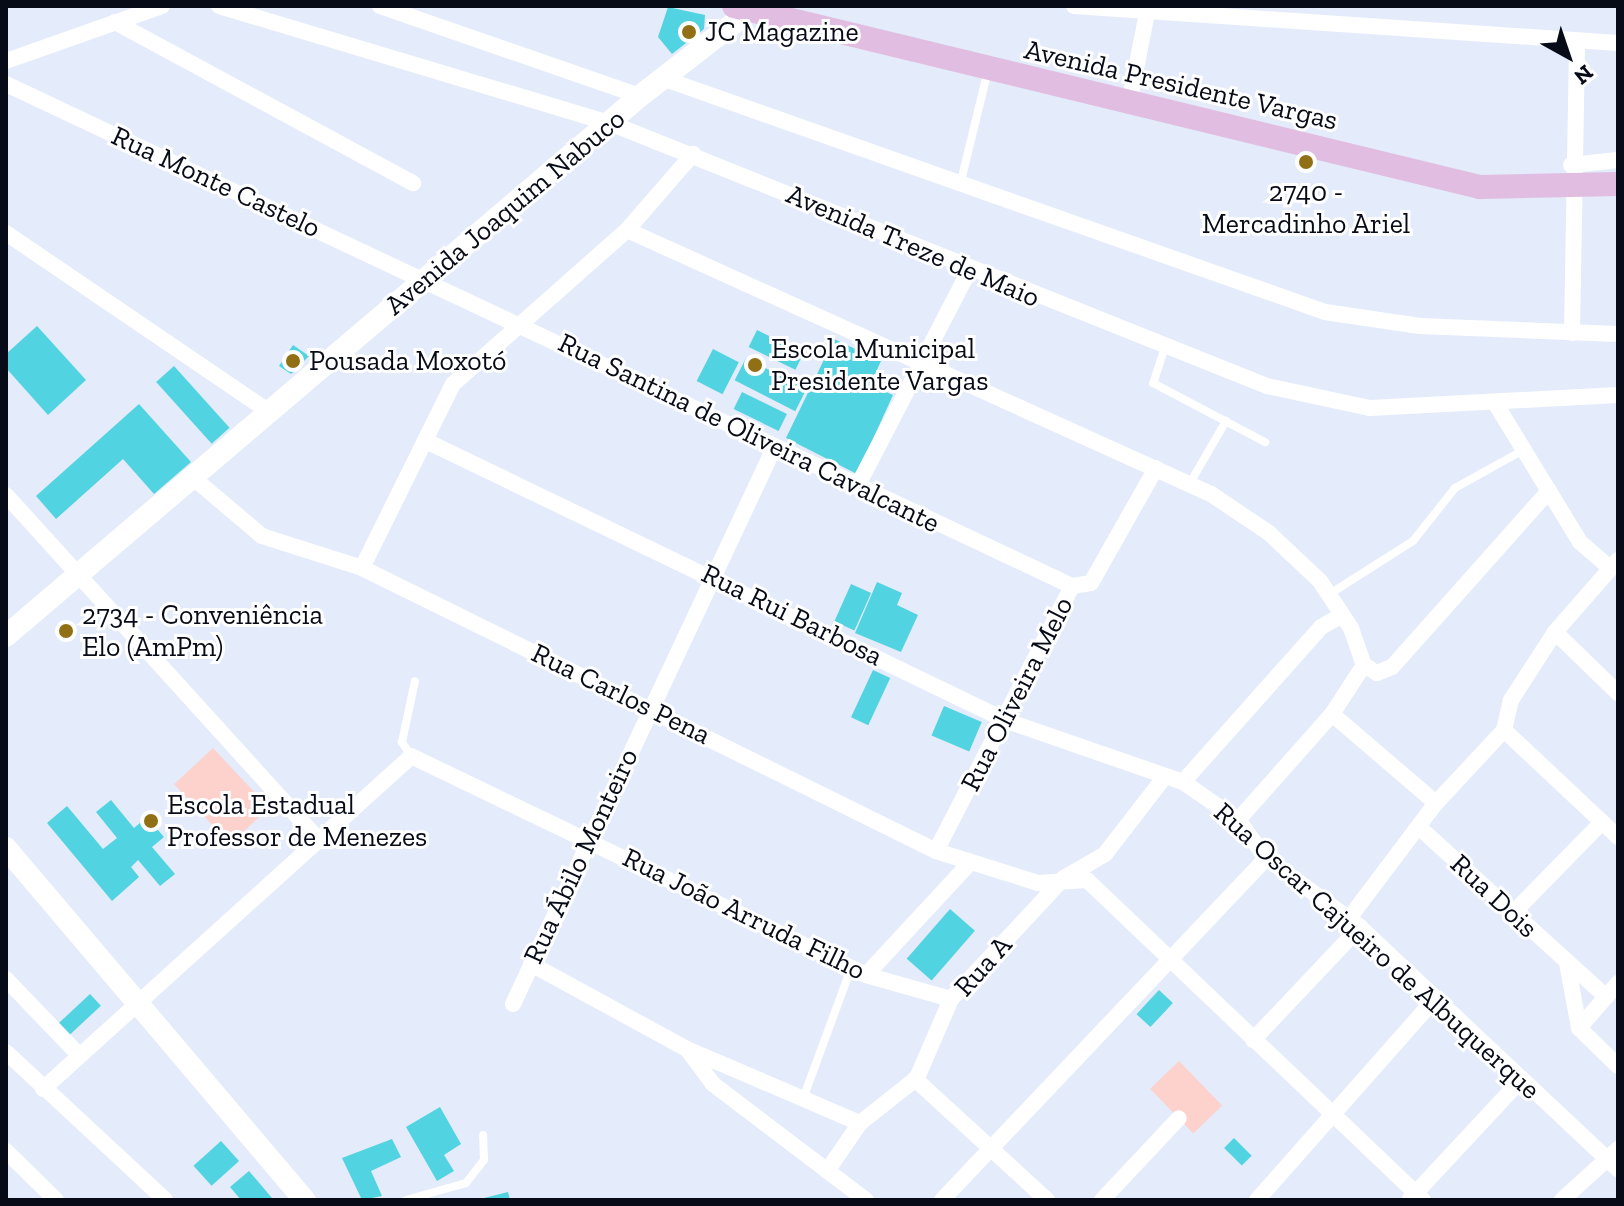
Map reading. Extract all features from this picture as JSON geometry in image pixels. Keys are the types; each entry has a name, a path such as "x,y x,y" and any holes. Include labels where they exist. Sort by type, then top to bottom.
{"main road":[{"name":"Avenida Joaquim Nabuco","path":"6,636 742,8"},
{"name":"Avenida Presidente Vargas","path":"742,8 1480,187 1571,177 1618,184"},
{"path":"6,848 301,1197"}],"street":[{"path":"6,61 162,6"},
{"name":"Avenida Treze de Maio","path":"219,6 610,123 693,154 1164,350 1267,386 1370,408 1497,406 1618,395"},
{"path":"380,6 640,96"},
{"path":"1074,6 1618,43"},
{"path":"1129,104 1148,11"},
{"path":"115,22 413,183"},
{"path":"1572,333 1571,177 1577,41"},
{"path":"662,78 1325,312 1420,326 1618,334"},
{"name":"Rua Monte Castelo","path":"6,84 427,279"},
{"path":"362,568 453,384 516,321 627,230 693,154"},
{"path":"1571,177 1618,160"},
{"path":"627,230 915,366 1211,494 1269,533 1327,595 1370,669"},
{"path":"6,233 268,411"},
{"path":"857,487 915,366 970,269"},
{"name":"Rua Santina de Oliveira Cavalcante","path":"427,279 774,448 1072,586"},
{"path":"1253,1040 1353,924 1436,803 1504,730 1511,700 1555,632 1613,563 1580,542 1549,491 1520,452 1497,406"},
{"name":"Rua Rui Barbosa","path":"426,441 714,576 1007,721 1163,779"},
{"name":"Rua Ábilo Monteiro","path":"513,1004 774,448"},
{"name":"Rua Oliveira Melo","path":"936,851 1007,721 1072,586 1091,583 1156,468"},
{"name":"Rua Carlos Pena","path":"191,476 262,536 362,568 651,707 936,851 968,865 1038,883 1064,878"},
{"path":"1238,820 1370,669 1392,667 1549,491"},
{"path":"6,495 318,839"},
{"path":"1183,782 1321,627 1341,616"},
{"path":"1555,632 1618,693"},
{"path":"1332,714 1436,803"},
{"path":"1504,730 1618,837"},
{"path":"43,1089 135,1000 411,756"},
{"name":"Rua João Arruda Filho","path":"411,756 590,839 858,971 951,999"},
{"name":"Rua Oscar Cajueiro de Albuquerque","path":"1163,779 1183,782 1238,820 1266,858 1353,924 1433,1001 1614,1159"},
{"name":"Rua A","path":"827,1171 860,1123 915,1079 951,999 1064,878 1105,854 1163,779"},
{"path":"1514,912 1602,822"},
{"name":"Rua Dois","path":"1421,829 1606,997"},
{"path":"942,1200 991,1146 1172,964 1266,858"},
{"path":"858,971 968,865"},
{"path":"1064,878 1087,880 1333,1114 1416,1198 1521,1080"},
{"path":"1567,963 1579,1028 1618,1066"},
{"path":"531,964 687,1049 804,1096 860,1123"},
{"path":"6,979 78,1054"},
{"path":"1579,1028 1618,983"},
{"path":"1257,1200 1433,1001"},
{"path":"687,1049 713,1084 866,1200"},
{"path":"6,1052 165,1200"},
{"path":"915,1079 1047,1200"},
{"path":"1102,1200 1179,1118"},
{"path":"6,1151 56,1200"},
{"path":"1562,1200 1614,1159"}],"lane":[{"path":"961,181 988,69"},
{"path":"1164,350 1153,383 1265,442"},
{"path":"1190,483 1226,421"},
{"path":"1327,595 1413,541 1455,488 1520,452"},
{"path":"411,756 402,742 415,681"},
{"path":"804,1096 858,971"},
{"path":"406,1200 466,1183 484,1160 483,1135"}],"shaded area":[{"path":"213,748 269,808 230,844 174,784"},
{"path":"1179,1061 1222,1106 1193,1133 1150,1089"}],"building":[{"path":"668,7 705,15 704,29 672,54 658,37"},
{"path":"37,326 86,380 48,415 6,368 6,354"},
{"path":"757,330 804,353 795,370 749,347"},
{"path":"834,339 881,361 870,385 893,395 857,474 786,438"},
{"name":"Pousada Moxotó","path":"293,345 309,356 291,374 279,366"},
{"path":"713,349 739,362 722,394 697,381"},
{"path":"746,358 807,389 795,411 735,380"},
{"path":"174,366 230,428 212,444 156,382"},
{"path":"742,392 787,414 779,431 734,409"},
{"path":"139,404 191,462 154,494 123,459 56,519 36,496"},
{"path":"877,582 902,593 897,605 918,615 901,652 855,633"},
{"path":"851,584 871,593 854,630 834,621"},
{"path":"873,670 890,678 868,725 851,717"},
{"path":"944,706 982,722 969,751 931,735"},
{"path":"111,800 134,828 147,817 164,837 152,847 175,874 160,886 138,860 131,867 139,877 112,901 47,823 67,806 103,849 117,838 96,812"},
{"path":"950,909 975,931 932,980 907,959"},
{"path":"1159,990 1173,1003 1150,1027 1136,1014"},
{"path":"90,994 101,1006 69,1035 59,1023"},
{"path":"440,1107 461,1144 444,1155 454,1171 437,1181 406,1127"},
{"path":"1234,1138 1252,1156 1242,1166 1224,1148"},
{"path":"392,1139 401,1157 371,1171 382,1196 362,1200 342,1158"},
{"path":"221,1141 239,1161 212,1186 194,1166"},
{"path":"249,1171 272,1198 270,1200 241,1200 230,1187"},
{"path":"508,1192 510,1200 480,1200 480,1199"}],"place":[{"name":"JC Magazine","path":"689,32"},
{"name":"2740 - Mercadinho Ariel","path":"1306,162"},
{"name":"Pousada Moxotó","path":"293,361"},
{"name":"Escola Municipal Presidente Vargas","path":"755,365"},
{"name":"2734 - Conveniência Elo (AmPm)","path":"66,631"},
{"name":"Escola Estadual Professor de Menezes","path":"151,821"}]}
